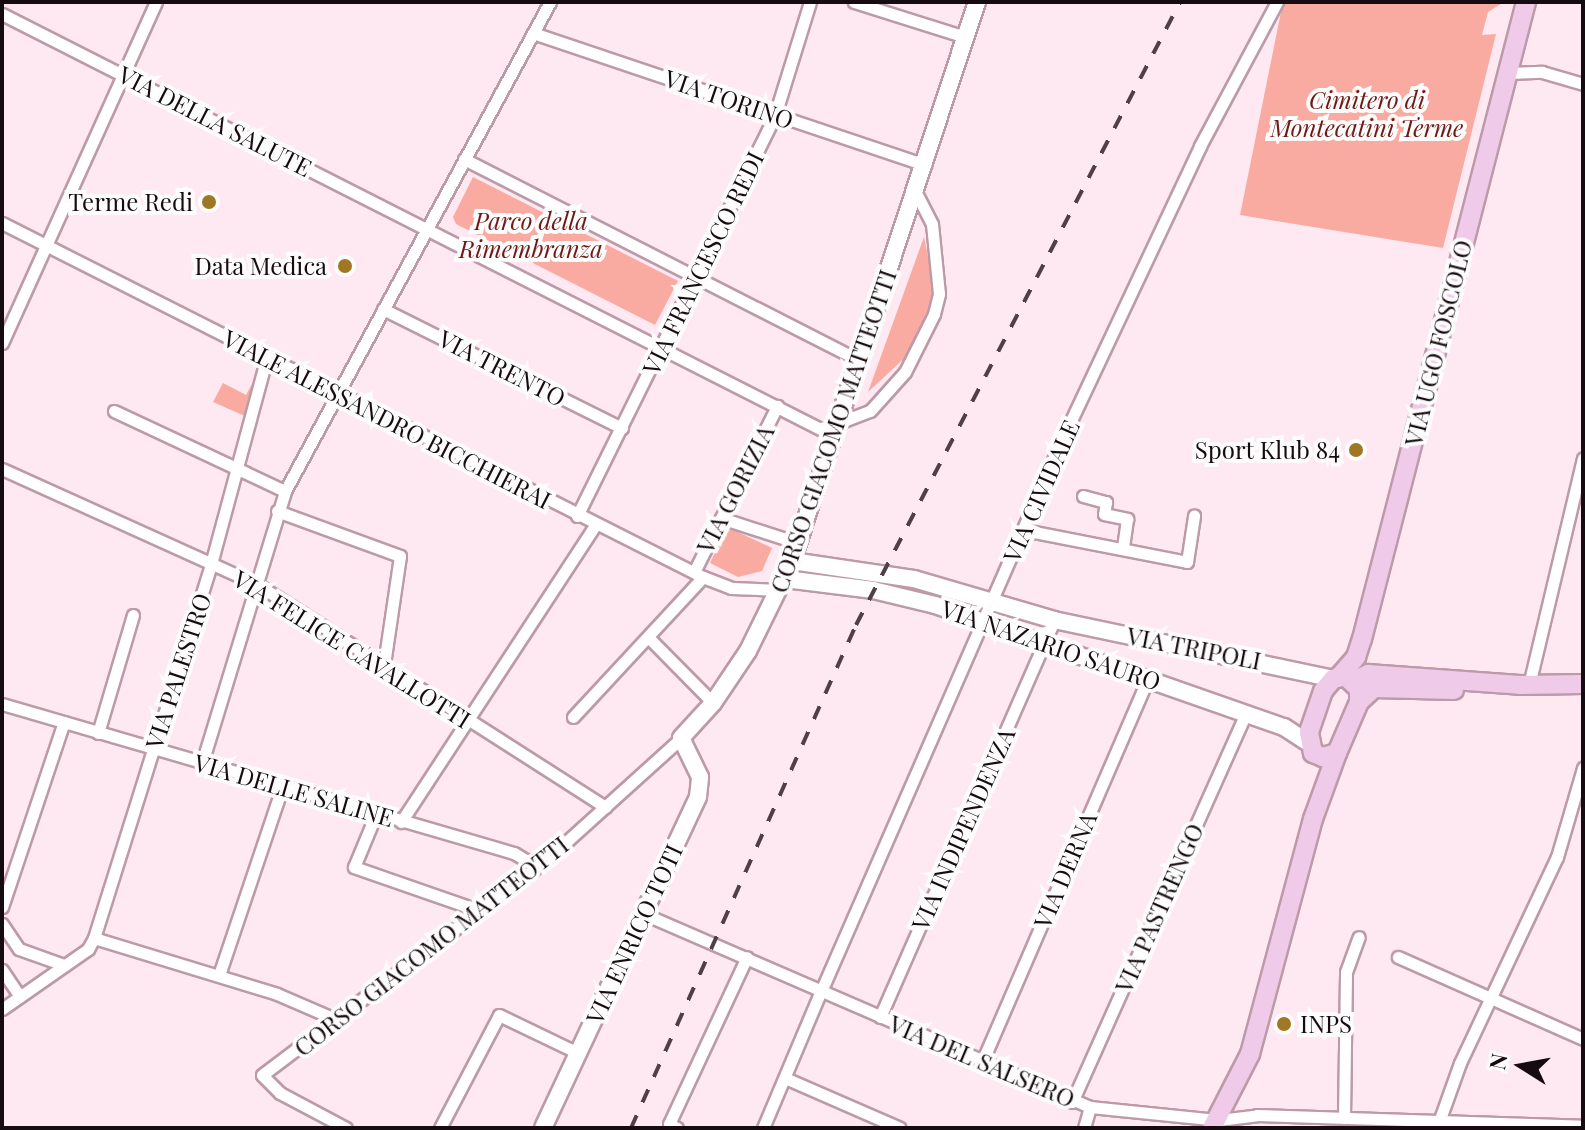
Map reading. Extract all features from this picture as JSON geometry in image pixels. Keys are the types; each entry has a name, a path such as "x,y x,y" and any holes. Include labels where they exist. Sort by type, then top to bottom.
{"main road":[{"name":"CORSO GIACOMO MATTEOTTI","path":"681,738 713,703 782,584 792,561 977,2"},
{"name":"VIA UGO FOSCOLO","path":"1310,748 1323,691 1341,679 1356,657 1362,639 1526,2"},
{"name":"VIA NAZARIO SAURO","path":"792,561 914,579 994,599 1054,620"},
{"name":"VIA NAZARIO SAURO","path":"782,584 896,595 985,622 1284,727 1310,748"},
{"name":"VIA TRIPOLI","path":"1054,620 1341,679"},
{"path":"1359,702 1341,679 1368,674 1525,685 1583,684"},
{"path":"1215,1124 1261,1020 1313,819 1359,702 1374,688 1498,691 1525,685"},
{"name":"VIA ENRICO TOTI","path":"543,1128 701,787 681,738"},
{"path":"1313,819 1318,773 1310,748 1337,753"}],"street":[{"path":"2,343 156,2"},
{"path":"202,763 285,491 550,2"},
{"name":"VIA FRANCESCO REDI","path":"577,516 775,115 810,2"},
{"path":"854,2 966,37"},
{"name":"VIA CIVIDALE","path":"763,1128 1024,530 1200,146 1277,2"},
{"name":"VIA DELLA SALUTE","path":"4,19 123,74 777,406 836,430"},
{"name":"VIA TORINO","path":"533,33 925,165"},
{"path":"1508,73 1542,72 1583,84"},
{"path":"464,159 859,360"},
{"path":"836,430 870,411 905,372 934,314 939,294 932,224 916,192"},
{"name":"VIALE ALESSANDRO BICCHIERAI","path":"2,223 698,575 731,588 782,584"},
{"name":"VIA TRENTO","path":"383,309 622,428"},
{"name":"VIA PALESTRO","path":"94,938 211,564 267,356"},
{"name":"VIA GORIZIA","path":"573,717 648,637 698,575 721,518 777,406"},
{"path":"114,411 285,491"},
{"path":"1525,685 1583,458"},
{"name":"VIA FELICE CAVALLOTTI","path":"2,469 255,583 605,807"},
{"path":"1083,496 1106,502 1104,514 1127,519 1123,549"},
{"path":"277,511 400,556 384,664"},
{"path":"1024,530 1187,562 1194,516"},
{"path":"721,518 798,543"},
{"path":"401,822 471,722 595,525"},
{"path":"98,733 133,615"},
{"name":"VIA INDIPENDENZA","path":"880,1017 1054,620"},
{"path":"648,637 713,703"},
{"name":"VIA DERNA","path":"982,1062 1148,678"},
{"name":"VIA DELLE SALINE","path":"2,704 282,788 514,853 537,867"},
{"name":"VIA PASTRENGO","path":"1072,1102 1245,715"},
{"path":"2,907 64,722"},
{"name":"CORSO GIACOMO MATTEOTTI","path":"346,1128 280,1093 262,1075 537,867 681,738"},
{"path":"1431,1122 1557,857 1583,768"},
{"path":"219,975 282,788"},
{"path":"376,814 354,867 480,911"},
{"name":"VIA DEL SALSERO","path":"644,914 1072,1102 1090,1107 1215,1124 1257,1115 1344,1118 1376,1123 1583,1126"},
{"path":"2,924 19,949 64,965"},
{"path":"1344,1118 1346,972 1359,937"},
{"path":"2,1009 64,965 94,938 219,975 337,1020"},
{"path":"673,1126 747,957"},
{"path":"1398,957 1583,1039"},
{"path":"2,970 20,997"},
{"path":"440,1128 499,1015 578,1053"},
{"path":"785,1078 900,1128"},
{"path":"1084,1128 1090,1107"}],"green space":[{"name":"Cimitero di Montecatini Terme","path":"1283,2 1504,2 1488,12 1482,35 1496,34 1443,248 1240,215"},
{"name":"Parco della Rimembranza","path":"473,177 678,281 655,325 456,224 453,217"},
{"path":"924,237 933,281 929,315 910,353 868,392"},
{"path":"259,371 247,417 213,402 223,383 246,395"},
{"path":"727,527 772,548 762,571 738,577 710,563"}],"railway":[{"path":"631,1128 856,625 1180,2"}],"place":[{"name":"Terme Redi","path":"209,202"},
{"name":"Data Medica","path":"345,266"},
{"name":"Sport Klub 84","path":"1356,450"},
{"name":"INPS","path":"1284,1024"}]}
